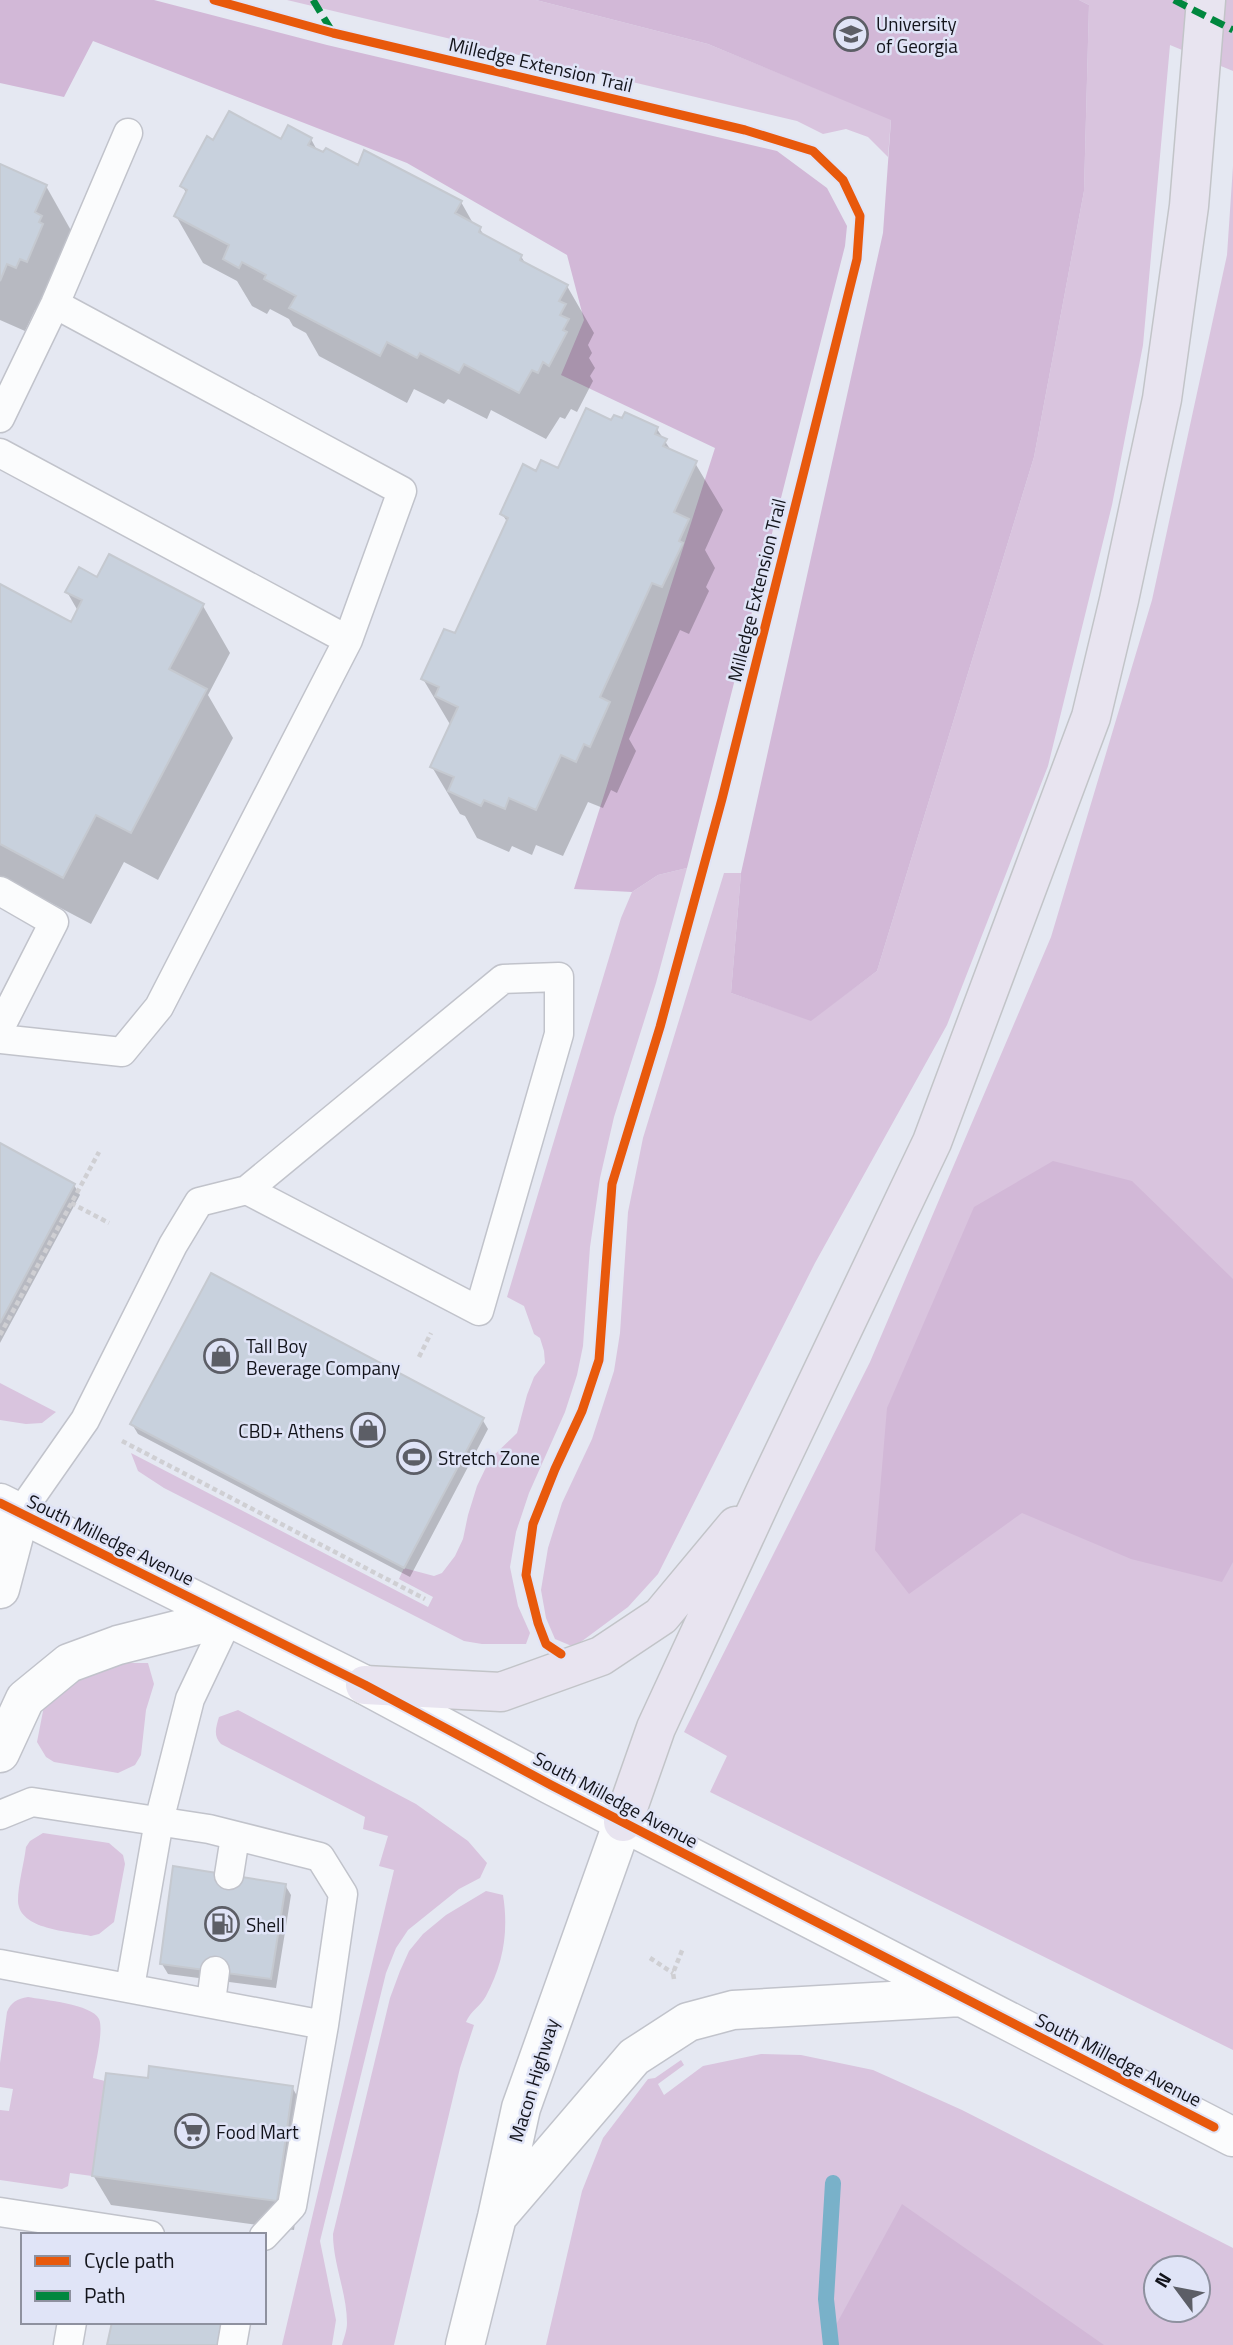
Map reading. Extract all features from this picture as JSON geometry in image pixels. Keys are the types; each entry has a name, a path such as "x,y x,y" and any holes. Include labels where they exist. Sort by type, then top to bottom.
{"highway":[{"path":"623,1822 656,1728 932,1142 1091,717 1162,399 1189,206 1206,0"},
{"path":"365,1685 501,1692 601,1656 661,1616 766,1490"}],"main road":[{"path":"0,1589 10,1508"},
{"name":"South Milledge Avenue","path":"10,1508 365,1685 623,1822 1233,2137"},
{"path":"0,1753 25,1699 69,1663 118,1645 229,1617"},
{"name":"Macon Highway","path":"465,2345 521,2108 623,1822"},
{"path":"497,2217 634,2057 688,2022 733,2010 961,1997"}],"lane":[{"path":"0,418 55,304 128,133"},
{"path":"0,1039 122,1052 159,1007 348,640 402,491 55,304"},
{"path":"0,453 348,640"},
{"path":"0,891 54,922 0,1028"},
{"path":"10,1508 85,1420 173,1245 199,1202 247,1190 503,979 559,977 559,1034 479,1311 247,1190"},
{"path":"130,1987 159,1822 190,1699 229,1617"},
{"path":"0,1815 32,1802 209,1829 320,1857 343,1894 324,2025 292,2206 266,2234"},
{"path":"229,1875 235,1837"},
{"path":"0,1964 324,2025"},
{"path":"211,2002 215,1972"},
{"path":"0,2212 91,2231 120,2233"},
{"path":"68,2345 72,2324"},
{"path":"232,2345 236,2324"}],"path":[{"path":"0,1335 99,1152"},
{"path":"71,1203 109,1223"},
{"path":"419,1357 435,1326"},
{"path":"122,1441 425,1599"},
{"path":"650,1958 673,1973 683,1948"}],"shaded area":[{"path":"0,0 154,0 327,45 777,151 827,188 847,226 845,246 687,868 658,875 632,892 574,889 715,448 561,375 584,320 567,255 407,163 93,41 64,97 0,83"},
{"path":"287,0 536,0 708,44 891,119 888,157 868,137 846,129 823,134 797,121"},
{"path":"536,0 1079,0 1089,5 1084,191 1034,457 877,971 811,1021 731,993 741,873 883,233 891,120 708,44"},
{"path":"1079,0 1233,0 1233,71 1170,45 1143,345 1112,505 1048,766 947,1025 815,1263 658,1574 628,1607 574,1647 555,1639 546,1618 541,1590 548,1548 562,1503 592,1439 614,1371 620,1333 628,1212 643,1138 724,873 741,873 731,993 811,1020 877,971 1034,457 1084,191 1089,5"},
{"path":"1233,166 1233,2050 710,1792 727,1756 684,1732 870,1362 1051,937 1152,600 1227,255"},
{"path":"687,868 656,983 614,1117 600,1178 590,1247 583,1346 577,1375 565,1412 529,1493 516,1532 510,1567 518,1606 530,1633 526,1644 482,1644 464,1641 164,1488 138,1471 131,1453 428,1607 433,1597 399,1579 404,1568 434,1576 442,1573 455,1556 463,1539 477,1486 490,1459 517,1433 534,1377 545,1363 540,1338 534,1334 524,1306 507,1297 621,918 632,892 658,875"},
{"path":"1053,1161 1132,1181 1233,1279 1233,1562 1222,1582 1131,1559 1022,1513 909,1594 875,1550 887,1408 974,1207"},
{"path":"0,1383 56,1412 42,1423 26,1424 0,1420"},
{"path":"122,1663 148,1663 154,1684 146,1710 141,1755 135,1765 118,1773 54,1762 46,1757 37,1742 44,1706 79,1676"},
{"path":"238,1710 416,1804 468,1841 487,1863 480,1878 459,1889 408,1930 396,1948 386,1973 320,2241 336,2320 332,2345 282,2345 394,1870 379,1866 388,1836 363,1829 365,1817 218,1741 216,1728 219,1717"},
{"path":"43,1833 109,1843 123,1855 125,1864 114,1922 99,1934 91,1936 36,1924 21,1911 18,1894 26,1847"},
{"path":"486,1891 503,1895 503,1947 497,1972 486,1996 466,2022 474,2025 460,2068 394,2345 342,2345 347,2326 346,2312 333,2234 390,1998 409,1951 423,1934 446,1915"},
{"path":"28,1997 87,2010 95,2014 100,2024 93,2078 105,2081 92,2176 70,2173 68,2186 62,2189 0,2180 0,2110 9,2111 13,2089 0,2087 0,2063 7,2012 15,2002"},
{"path":"761,2054 801,2055 873,2070 962,2110 1233,2248 1233,2345 546,2345 582,2191 603,2138 648,2079 655,2078 681,2060 684,2065 658,2084 664,2095 703,2066"},
{"path":"902,2204 1104,2345 825,2345"}],"building":[{"path":"229,111 281,139 288,125 312,138 308,145 323,152 326,148 358,165 364,150 462,201 455,213 481,227 479,232 522,255 520,260 568,285 559,301 566,304 560,315 569,319 563,330 567,332 549,366 543,362 538,373 532,370 519,393 464,364 459,373 420,353 417,358 387,342 380,356 289,308 296,296 264,279 266,275 242,262 239,268 223,259 229,245 174,216 187,190 180,186 207,136 213,140"},
{"path":"0,164 47,185 35,212 42,216 39,222 43,224 27,262 20,259 16,268 7,264 0,281"},
{"path":"586,408 611,420 614,415 622,418 625,412 658,427 655,434 667,439 663,446 697,461 674,512 689,519 679,541 683,543 662,587 652,583 600,697 610,702 590,747 584,744 576,762 561,755 536,810 509,798 505,809 484,800 481,806 448,791 454,777 430,767 458,707 435,696 439,687 421,679 444,629 455,633 508,518 500,514 523,464 536,471 541,460 558,468"},
{"path":"109,554 204,604 169,669 207,689 131,833 96,815 63,878 0,844 0,584 71,622 82,600 65,592 79,567 97,577"},
{"path":"0,1143 75,1184 0,1323"},
{"path":"211,1273 484,1418 404,1568 130,1424"},
{"name":"Shell","path":"173,1866 286,1884 271,1979 160,1964"},
{"name":"Food Mart","path":"149,2066 293,2086 277,2201 92,2176 106,2073 148,2078"},
{"path":"112,2324 230,2324 225,2345 107,2345"}],"waterway":[{"path":"831,2345 826,2299 833,2183"}],"marked path":[{"path":"313,0 333,33"},
{"path":"1174,0 1233,30"}],"cycle path":[{"name":"Milledge Extension Trail","path":"214,0 333,33 745,130 813,151 843,180 860,216 857,259 722,799 660,1027 612,1184 599,1360 582,1411 533,1524 526,1575 546,1644 561,1654"},
{"path":"0,1503 365,1685 551,1785 1214,2127"}],"place":[{"name":"University of Georgia","path":"851,34"},
{"name":"Tall Boy Beverage Company","path":"221,1356"},
{"name":"CBD+ Athens","path":"368,1430"},
{"name":"Stretch Zone","path":"414,1457"},
{"name":"Shell","path":"222,1924"},
{"name":"Food Mart","path":"192,2131"}]}
